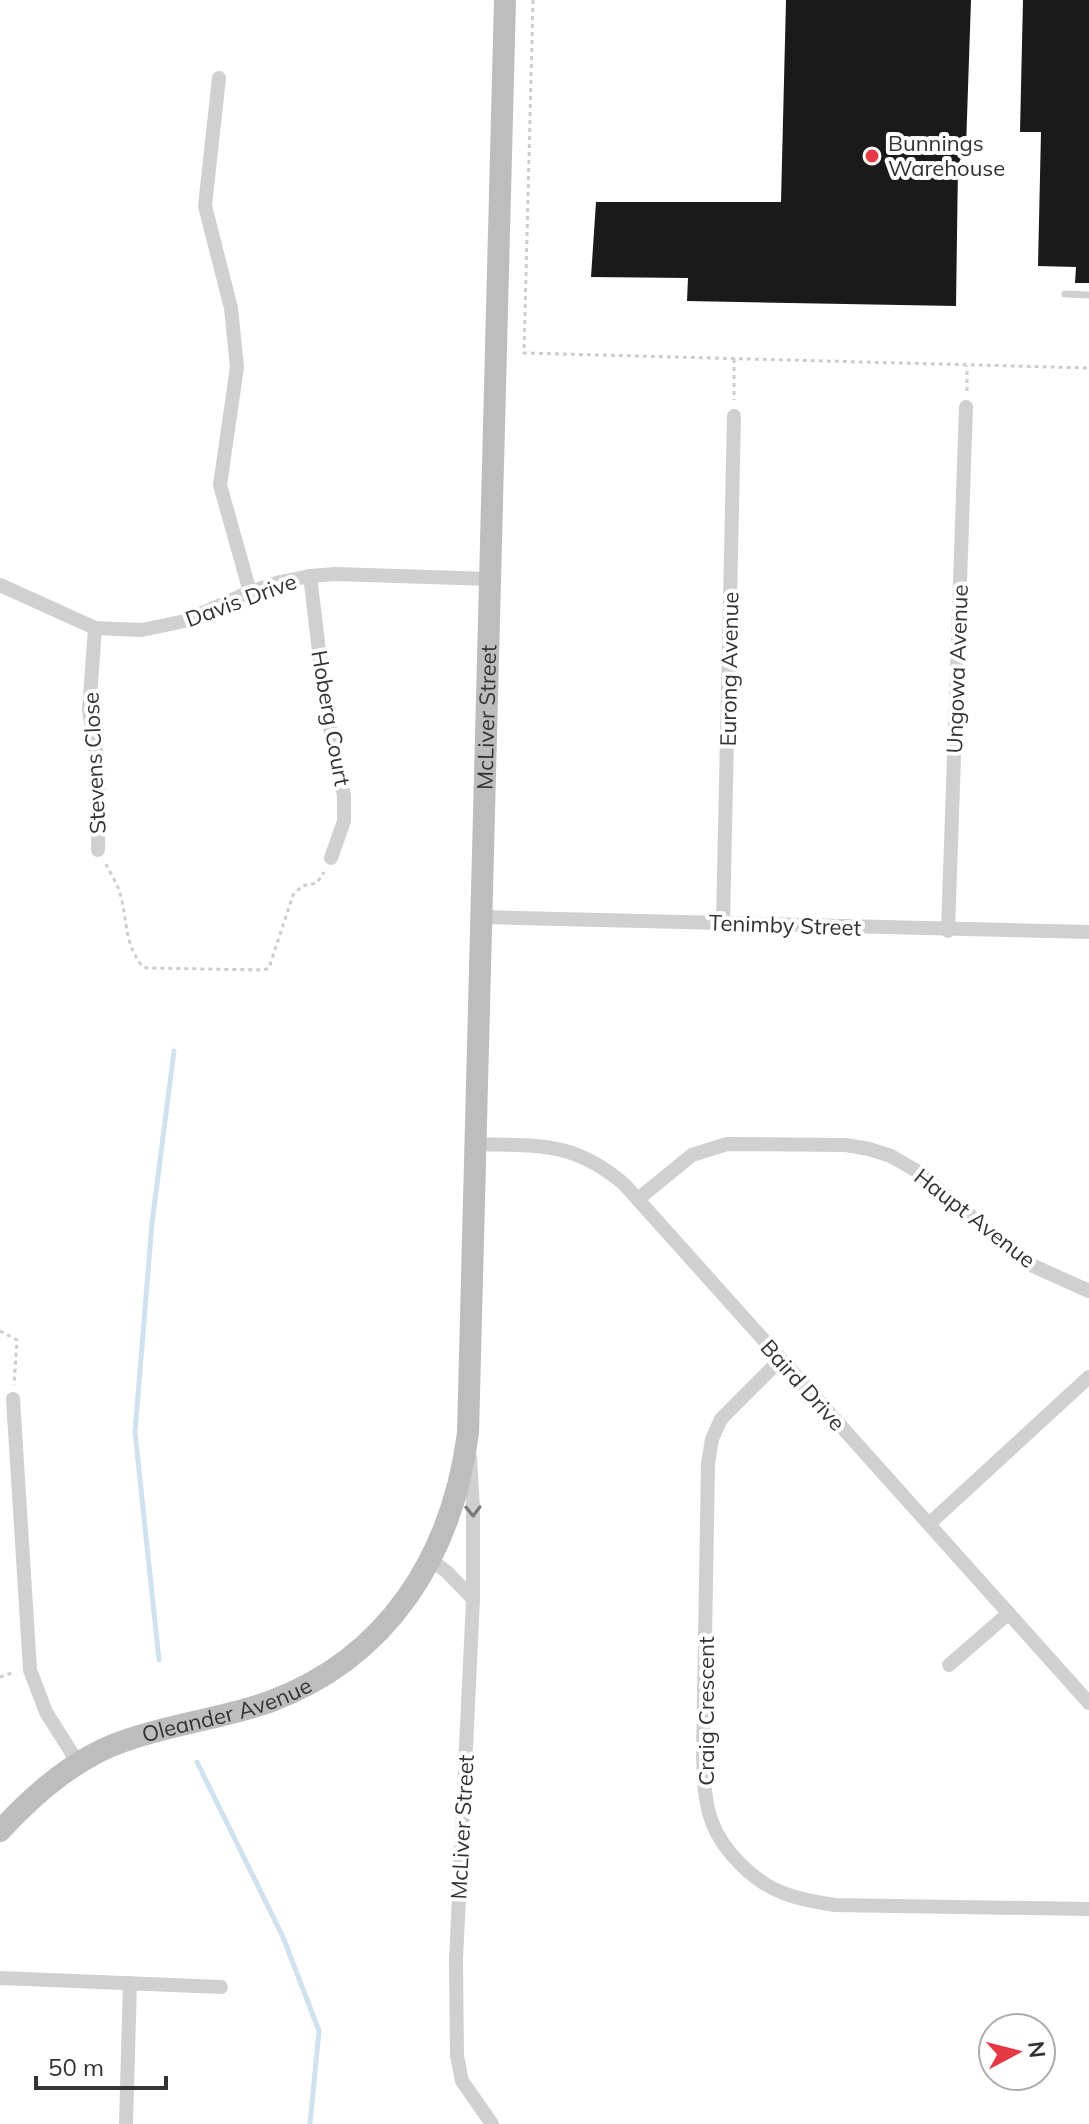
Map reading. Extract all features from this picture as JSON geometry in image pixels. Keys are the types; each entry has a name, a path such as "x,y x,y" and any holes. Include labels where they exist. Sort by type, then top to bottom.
{"street":[{"name":"McLiver Street","path":"492,2124 462,2081 457,2056 456,1960 473,1599 473,1507 468,1433 505,0"},
{"path":"219,78 205,206 231,308 237,367 220,485 250,592"},
{"name":"Ungowa Avenue","path":"948,931 966,407"},
{"name":"Eurong Avenue","path":"723,922 734,416"},
{"name":"Davis Drive","path":"0,585 95,628 142,630 185,621 250,592 310,576 335,574 491,579"},
{"name":"Hoberg Court","path":"310,576 326,709 344,796 344,821 331,858"},
{"name":"Stevens Close","path":"95,628 89,710 99,769 98,850"},
{"name":"Tenimby Street","path":"482,917 948,931 1089,932"},
{"name":"Baird Drive","path":"476,1144 549,1146 571,1151 608,1171 638,1199 1089,1703"},
{"name":"Haupt Avenue","path":"638,1199 692,1155 727,1144 846,1145 869,1149 891,1156 915,1170 1029,1264 1089,1291"},
{"name":"Craig Crescent","path":"780,1360 721,1419 712,1439 708,1464 703,1755 712,1823 733,1856 766,1884 784,1894 807,1900 834,1905 1089,1909"},
{"path":"929,1524 1071,1397 1089,1377"},
{"path":"13,1399 30,1670 46,1712 78,1763"},
{"name":"McLiver Street","path":"431,1560 457,1495 468,1433"},
{"path":"431,1560 473,1599"},
{"name":"Oleander Avenue","path":"0,1831 25,1803 78,1763 125,1740 266,1703 314,1683 361,1649 399,1610 431,1560"},
{"path":"949,1665 1009,1613"},
{"path":"0,1978 221,1987"},
{"path":"126,2124 130,1983"}],"lane":[{"path":"1065,294 1089,295"}],"path":[{"path":"533,0 524,353 1089,368"},
{"path":"734,359 734,416"},
{"path":"966,407 968,365"},
{"path":"98,850 121,895 123,920 132,951 142,966 147,968 269,968 293,895 302,886 317,883 331,858"},
{"path":"0,1331 17,1340 13,1399"}],"building":[{"name":"Bunnings Warehouse","path":"786,0 971,0 966,147 958,165 956,306 687,301 688,278 591,277 596,202 781,202"},
{"path":"1023,0 1089,0 1089,283 1075,283 1076,267 1038,266 1041,132 1020,132"}],"waterway":[{"path":"159,1660 135,1432 152,1223 174,1051"},
{"path":"197,1762 283,1937 319,2031 310,2124"}],"place":[{"name":"Bunnings Warehouse","path":"872,156"}]}
